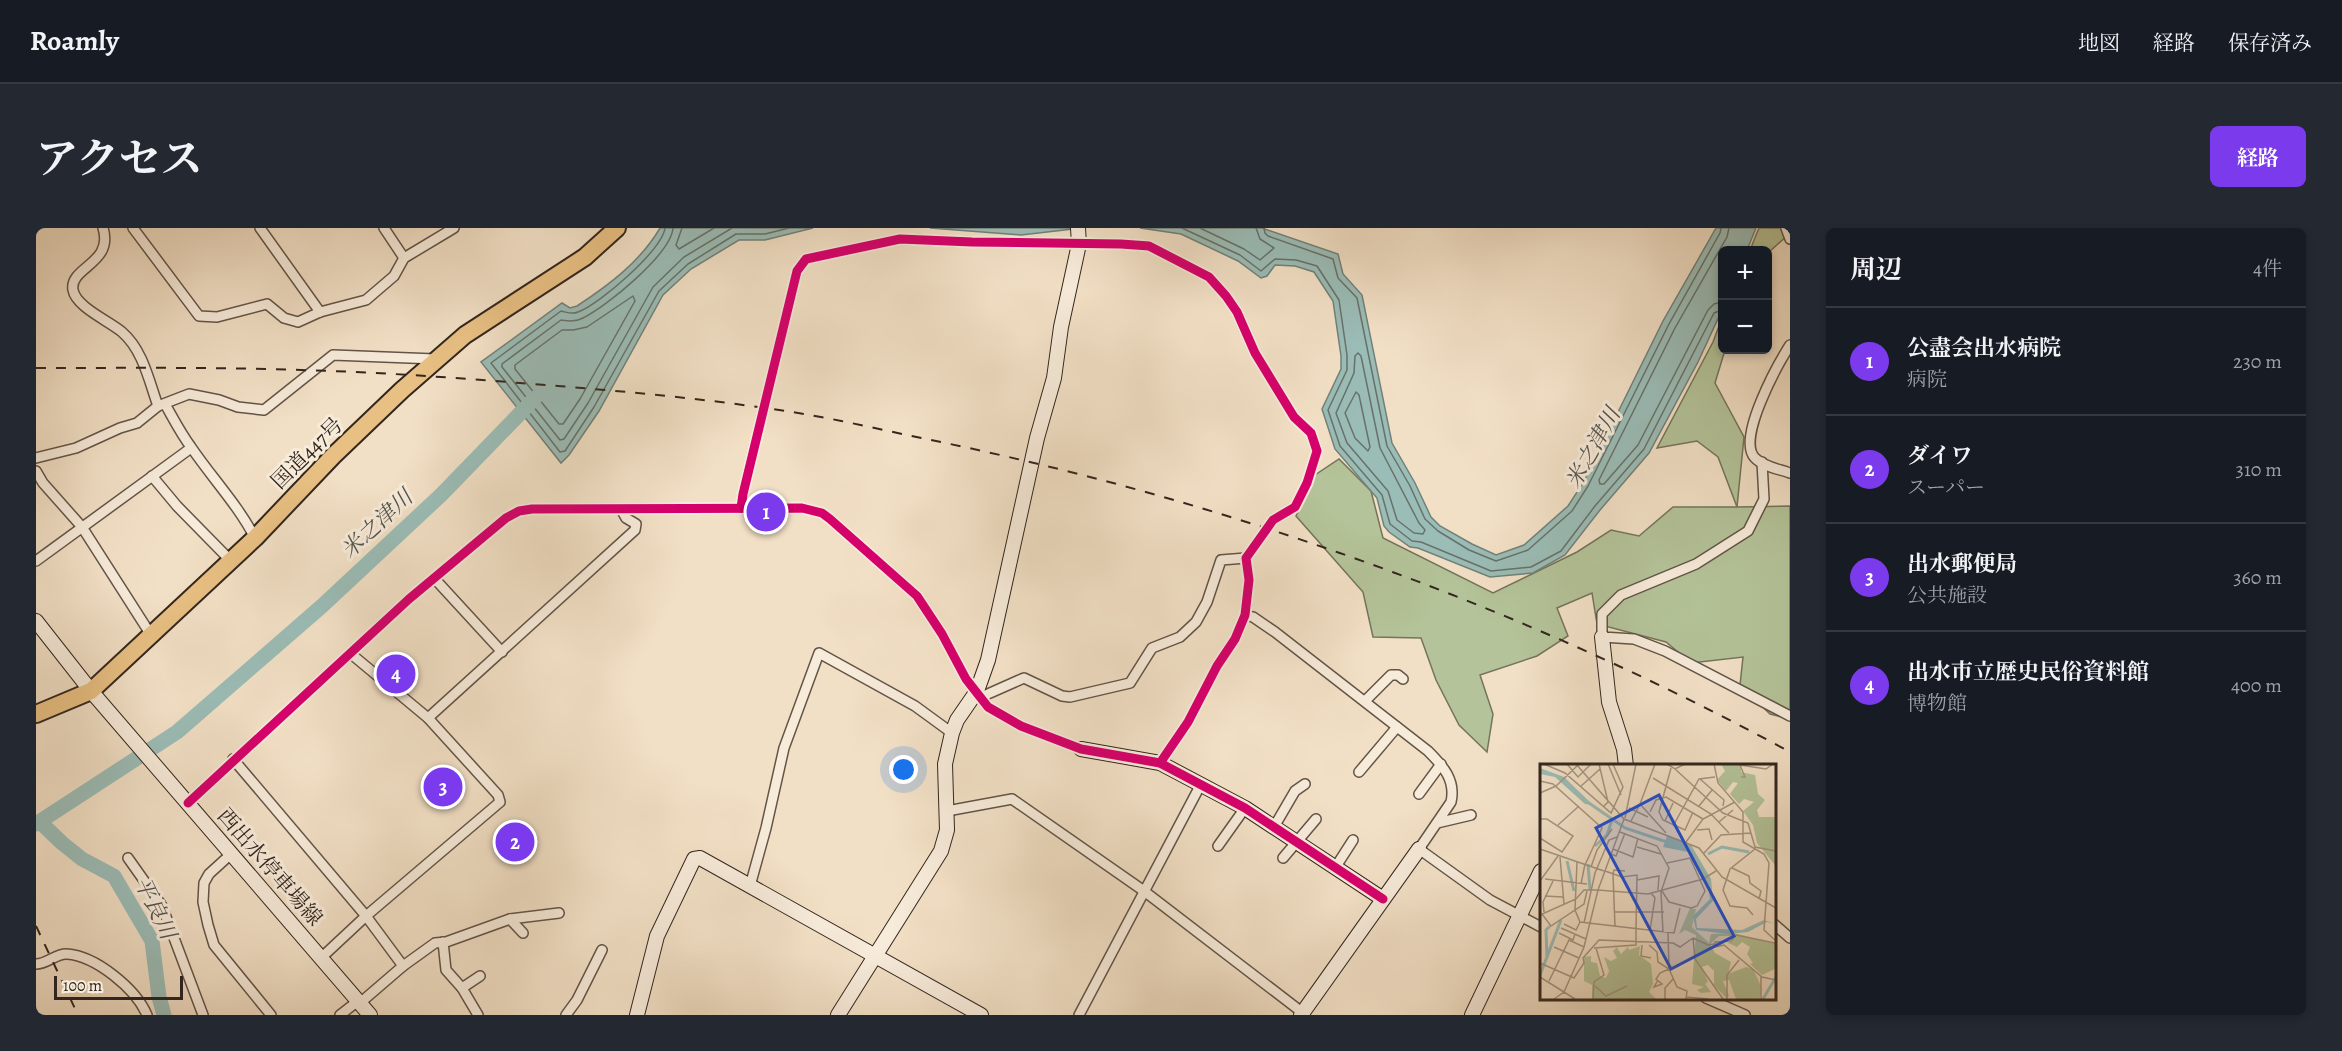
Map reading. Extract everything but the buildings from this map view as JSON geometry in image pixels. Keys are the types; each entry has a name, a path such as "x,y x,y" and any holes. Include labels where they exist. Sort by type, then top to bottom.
{"highway":[{"name":"国道447号","path":"36,714 95,695 152,635 255,538 333,456 437,360 465,335 585,257 617,228"}],"street":[{"path":"103,228 106,240 103,251 84,269 73,285 73,292 78,301 121,331 136,347 161,405 229,496 255,538"},
{"path":"133,228 199,316 217,317 267,304 284,318 298,322 320,312 366,300 394,276 404,258 454,228"},
{"path":"260,228 320,312"},
{"path":"384,228 404,258"},
{"path":"838,1015 941,851 947,830 945,764 957,720 979,694 988,660 1037,438 1054,378 1060,327 1079,244 1078,228"},
{"path":"1786,228 1790,239"},
{"path":"741,508 796,271 806,259 900,239 1149,246 1209,277 1237,312 1255,353 1293,417 1311,433 1317,451 1303,492 1295,507 1273,520 1246,558 1249,580 1245,615 1236,639 1217,666 1188,722 1160,763"},
{"path":"1790,345 1772,376 1752,428 1751,451 1755,458 1762,462 1790,473"},
{"path":"36,458 76,448 120,428 137,423 161,405 189,394 219,400 238,407 264,410 333,355 437,360"},
{"path":"36,561 191,448"},
{"path":"1626,764 1624,749 1608,702 1602,614 1621,595 1696,564 1748,531 1764,499 1762,462"},
{"path":"36,471 43,483 82,527 152,635"},
{"path":"152,476 177,506 231,561"},
{"path":"185,800 434,578 506,518 519,511 532,509 802,508 822,513 830,519 917,596 942,634 966,679 988,706 1021,726 1082,749 1160,763 1245,808 1383,899"},
{"path":"428,718 635,530 636,524 626,518 621,509"},
{"path":"979,694 1024,678 1062,696 1070,697 1130,683 1152,648 1180,637 1188,632 1196,622 1207,602 1221,560 1246,558"},
{"path":"434,578 502,652"},
{"path":"947,811 1012,799 1144,891 1302,1014 1451,802 1453,794 1451,779 1441,764 1428,752 1365,701 1275,632 1253,617 1245,615"},
{"name":"西出水停車場線","path":"36,621 95,695 370,1015"},
{"path":"1602,637 1634,639 1665,651 1790,716"},
{"path":"321,958 366,916 500,802 498,795 428,718 350,653"},
{"path":"750,886 784,748 819,653 915,706 952,733"},
{"path":"1365,701 1391,675 1398,675 1402,679"},
{"path":"1359,772 1397,727"},
{"path":"233,759 366,916 404,966"},
{"path":"1419,794 1441,764"},
{"path":"1274,827 1294,791 1305,783"},
{"path":"1079,1015 1200,784"},
{"path":"1218,846 1245,808"},
{"path":"1437,823 1471,815"},
{"path":"1283,858 1316,819"},
{"path":"1335,868 1353,840"},
{"path":"1419,849 1491,900 1540,926"},
{"path":"231,854 209,874 204,883 203,902 208,925 214,945 271,1015"},
{"path":"128,858 162,906 203,1015"},
{"path":"637,1015 657,936 694,859 700,858 981,1015"},
{"path":"1472,1015 1540,873"},
{"path":"340,1015 435,943 510,919 559,913"},
{"path":"510,919 523,933"},
{"path":"1775,926 1790,938"},
{"path":"443,942 446,970 462,988 478,1015"},
{"path":"566,1015 578,1000 602,950"},
{"path":"36,964 66,954 94,962 121,980 147,1015"},
{"path":"462,988 480,976"},
{"path":"1708,1000 1744,1015"}],"green space":[{"path":"1759,228 1790,228 1790,233 1772,249 1772,246 1752,246"},
{"path":"1718,329 1718,354 1724,354 1715,383 1744,437 1737,507 1718,457 1697,441 1657,448"},
{"path":"1339,459 1371,491 1383,538 1493,593 1577,552 1611,530 1639,536 1673,507 1790,506 1790,719 1770,714 1740,685 1743,657 1691,663 1666,642 1597,624 1592,593 1557,608 1568,636 1537,656 1480,675 1493,714 1487,752 1459,725 1436,680 1421,638 1373,637 1363,592 1296,516 1315,475"}],"water":[{"path":"660,228 813,228 765,240 739,240 691,269 663,295 599,411 561,463 481,362 562,303 570,308 577,306 601,290 643,252"},
{"path":"930,228 1082,228 1021,235"},
{"path":"1140,228 1262,228 1338,254 1343,274 1362,295 1392,443 1431,517 1440,526 1496,555 1524,545 1568,506 1583,483 1663,321 1716,228 1756,228 1749,246 1718,246 1718,319 1698,362 1649,453 1565,555 1533,573 1490,577 1418,548 1410,547 1389,532 1384,526 1377,498 1335,449 1322,409 1341,369 1341,356 1333,301 1314,272 1295,266 1275,265 1267,276 1261,278 1238,261 1181,234"}],"waterway":[{"name":"米之津川","path":"36,824 177,732 322,606 442,494 535,398"},
{"name":"平良川","path":"40,822 82,859 114,876 152,941 159,997 164,1015"}],"railway":[{"path":"36,368 328,371 554,386 758,407 826,418 926,439 1038,464 1150,493 1260,526 1370,564 1478,605 1584,650 1688,699 1790,752"},
{"path":"36,926 78,1015"}],"cycle path":[{"path":"741,508 797,271 806,259 900,239 1121,244 1149,246 1209,277 1237,312 1255,353 1294,417 1311,433 1317,451 1307,483 1295,507 1273,520 1246,558 1249,580 1245,615 1235,639 1217,666 1188,722 1160,763"},
{"path":"188,803 409,599 506,518 519,511 532,509 802,508 822,513 830,519 917,596 942,634 966,679 988,707 1021,726 1081,749 1160,763 1245,808 1383,899"}],"place":[{"name":"公盡会出水病院","path":"766,512"},
{"name":"出水市立歴史民俗資料館","path":"396,674"},
{"name":"出水郵便局","path":"443,787"},
{"name":"ダイワ","path":"515,842"}]}
